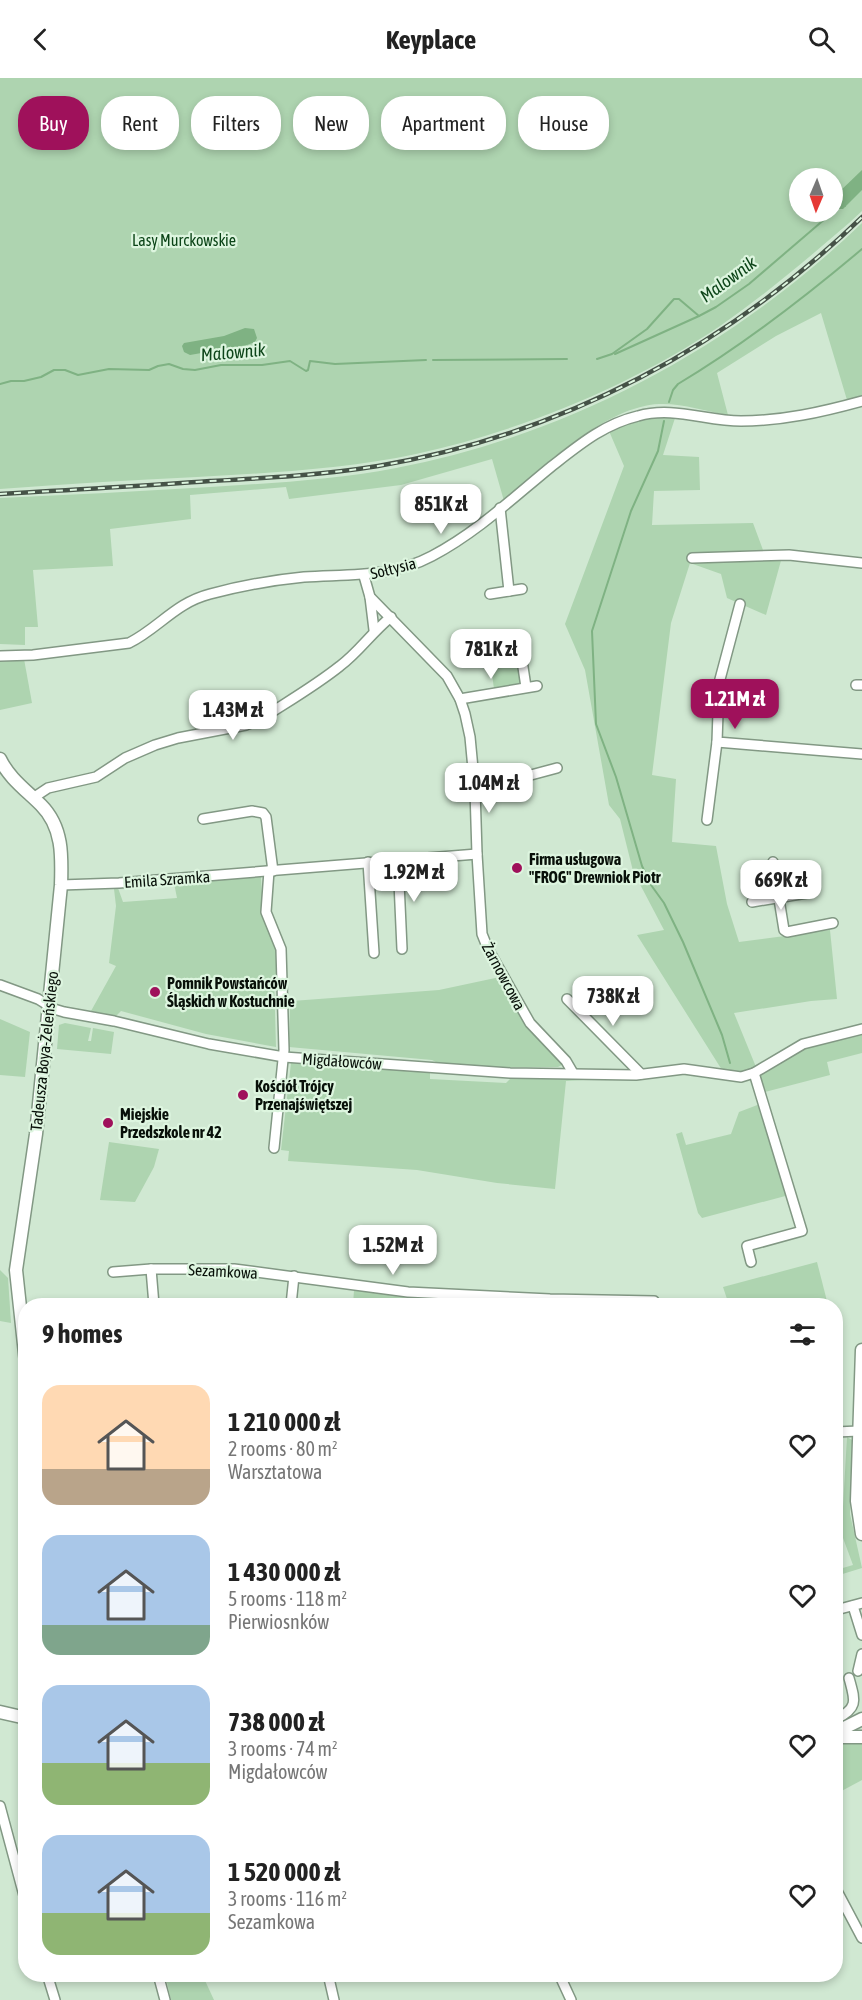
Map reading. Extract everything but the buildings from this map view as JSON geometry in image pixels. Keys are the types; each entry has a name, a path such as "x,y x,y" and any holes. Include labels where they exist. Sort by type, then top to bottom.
{"street":[{"name":"Sołtysia","path":"0,656 44,654 129,643 142,637 177,608 210,594 292,579 364,576 393,571 430,557 453,544 582,443 612,425 639,415 675,412 720,420 768,420 813,414 862,402"},
{"path":"500,508 509,591"},
{"path":"692,558 789,555 862,563"},
{"path":"364,576 375,630"},
{"path":"490,594 522,589"},
{"name":"Żarnowcowa","path":"370,597 447,676 460,699 470,737 475,790 482,934 488,949 530,1023 566,1061 573,1073"},
{"path":"707,820 717,742 719,683 740,604"},
{"path":"33,798 48,788 96,777 125,758 155,745 178,738 246,725 261,719 339,667 391,617"},
{"path":"521,654 526,687"},
{"path":"460,699 537,686"},
{"path":"717,742 862,754"},
{"name":"Tadeusza Boya-Żeleńskiego","path":"0,759 13,779 45,810 58,834 62,850 61,885 36,1134 16,1270 19,1298"},
{"path":"475,790 556,768"},
{"path":"203,819 252,811 264,813 266,817 271,871 266,912 281,949 284,1057 274,1148"},
{"name":"Emila Szramka","path":"61,885 477,854"},
{"path":"398,860 402,949"},
{"path":"368,862 374,953"},
{"path":"773,862 784,930 787,932 833,924"},
{"path":"752,902 807,893"},
{"name":"Migdałowców","path":"0,985 38,999 64,1012 114,1021 209,1044 284,1057 510,1073 640,1074 678,1069 741,1077 754,1073 803,1044 862,1029"},
{"path":"567,999 640,1074"},
{"path":"751,1262 747,1246 802,1230 754,1073"},
{"path":"151,1269 153,1298"},
{"name":"Sezamkowa","path":"113,1272 151,1269 234,1269 408,1292 530,1298"},
{"path":"292,1298 294,1276"},
{"path":"862,1350 857,1502 862,1534"},
{"path":"843,1432 859,1431"},
{"path":"843,1608 858,1604 862,1635"},
{"path":"858,1671 862,1653"},
{"path":"843,1716 854,1705 855,1699 849,1678"},
{"path":"0,1712 18,1716"},
{"path":"843,1732 862,1719"},
{"path":"843,1734 862,1728"},
{"path":"843,1736 862,1737"},
{"path":"0,1806 18,1873"},
{"path":"843,1902 862,1938"},
{"path":"49,1982 55,2000"},
{"path":"160,1982 165,2000"},
{"path":"330,1982 334,2000"},
{"path":"563,1982 571,2000"}],"green space":[{"name":"Lasy Murckowskie","path":"0,78 862,78 862,211 753,302 686,348 650,368 574,404 535,419 495,433 416,454 335,467 280,472 0,489"},
{"path":"862,223 862,395 847,400 821,313 776,336 717,373 728,415 685,406 659,404 639,407 618,415 576,440 504,501 492,459 401,485 289,499 286,487 190,495 191,519 110,529 113,566 33,570 38,627 25,627 25,645 0,644 0,498 303,481 396,468 461,453 525,433 587,408 647,379 704,346 760,309 812,268"},
{"path":"676,415 663,455 699,457 700,490 654,491 652,525 753,523 763,550 782,557 766,615 727,598 721,574 690,563 671,623 652,775 676,779 672,842 716,846 727,904 739,942 830,930 837,999 734,1013 756,1067 743,1072 722,1070 637,935 664,930 633,871 620,819 609,805 585,670 565,624 624,466 609,431 640,419"},
{"path":"519,653 523,681 520,685 494,689 490,659"},
{"path":"24,659 32,703 0,710 0,662"},
{"path":"261,877 263,915 276,949 278,972 274,976 276,1047 206,1034 121,1011 116,1016 91,1011 116,966 109,963 116,906 114,889 118,888 123,902 177,898 174,883"},
{"path":"500,977 562,1061 562,1065 558,1067 498,1067 440,1064 432,1060 289,1047 290,1004 292,1001 439,990"},
{"path":"0,1019 30,1032 25,1077 0,1075"},
{"path":"65,1023 91,1028 88,1041 91,1041 93,1028 114,1032 111,1054 57,1049 59,1025"},
{"path":"862,1035 862,1053 827,1062 830,1075 765,1092 760,1075 804,1049"},
{"path":"291,1063 430,1072 430,1079 506,1083 511,1078 583,1078 583,1080 566,1081 555,1189 497,1183 417,1170 288,1161 289,1151 281,1150"},
{"path":"760,1104 789,1195 702,1218 698,1213 676,1134 682,1132 686,1145 731,1134 739,1112"},
{"path":"109,1142 159,1149 154,1167 135,1202 100,1200"},
{"path":"817,1262 826,1298 727,1298 723,1287"},
{"path":"0,1270 8,1278 11,1323 0,1321"},
{"path":"354,1290 409,1298 353,1298"},
{"path":"847,1437 852,1440 850,1514 862,1568 843,1574 843,1568 853,1565 843,1538"},
{"path":"862,1742 862,1780 843,1790 843,1743"},
{"path":"167,1982 206,1982 214,2000 171,2000"}],"shaded area":[{"path":"862,170 862,190 843,209 843,188"},
{"path":"245,328 254,329 257,338 255,342 190,355 184,352 182,346 184,343 224,336"}],"waterway":[{"name":"Malownik","path":"597,359 612,354 647,329 674,299 679,299 699,316 716,307 749,284 840,206 845,206"},
{"path":"669,402 678,384 773,320 862,249"},
{"path":"615,354 699,316"},
{"name":"Malownik","path":"433,360 567,359"},
{"name":"Malownik","path":"0,384 41,377 54,370 65,370 78,375 109,369 149,370 169,364 195,370 221,365 262,365 290,361 306,371 310,361 335,364 426,360"},
{"path":"664,421 658,451 631,511 592,631 596,724 616,777 642,866 683,942 722,1035 730,1063"}],"railway":[{"path":"0,494 336,472 446,452 512,432 576,408 639,378 699,344 756,306 811,263 862,217"}],"place":[{"name":"Firma usługowa \"FROG\" Drewniok Piotr","path":"517,868"},
{"name":"Pomnik Powstańców Śląskich w Kostuchnie","path":"155,992"},
{"name":"Kościół Trójcy Przenajświętszej","path":"243,1095"},
{"name":"Miejskie Przedszkole nr 42","path":"108,1123"}]}
